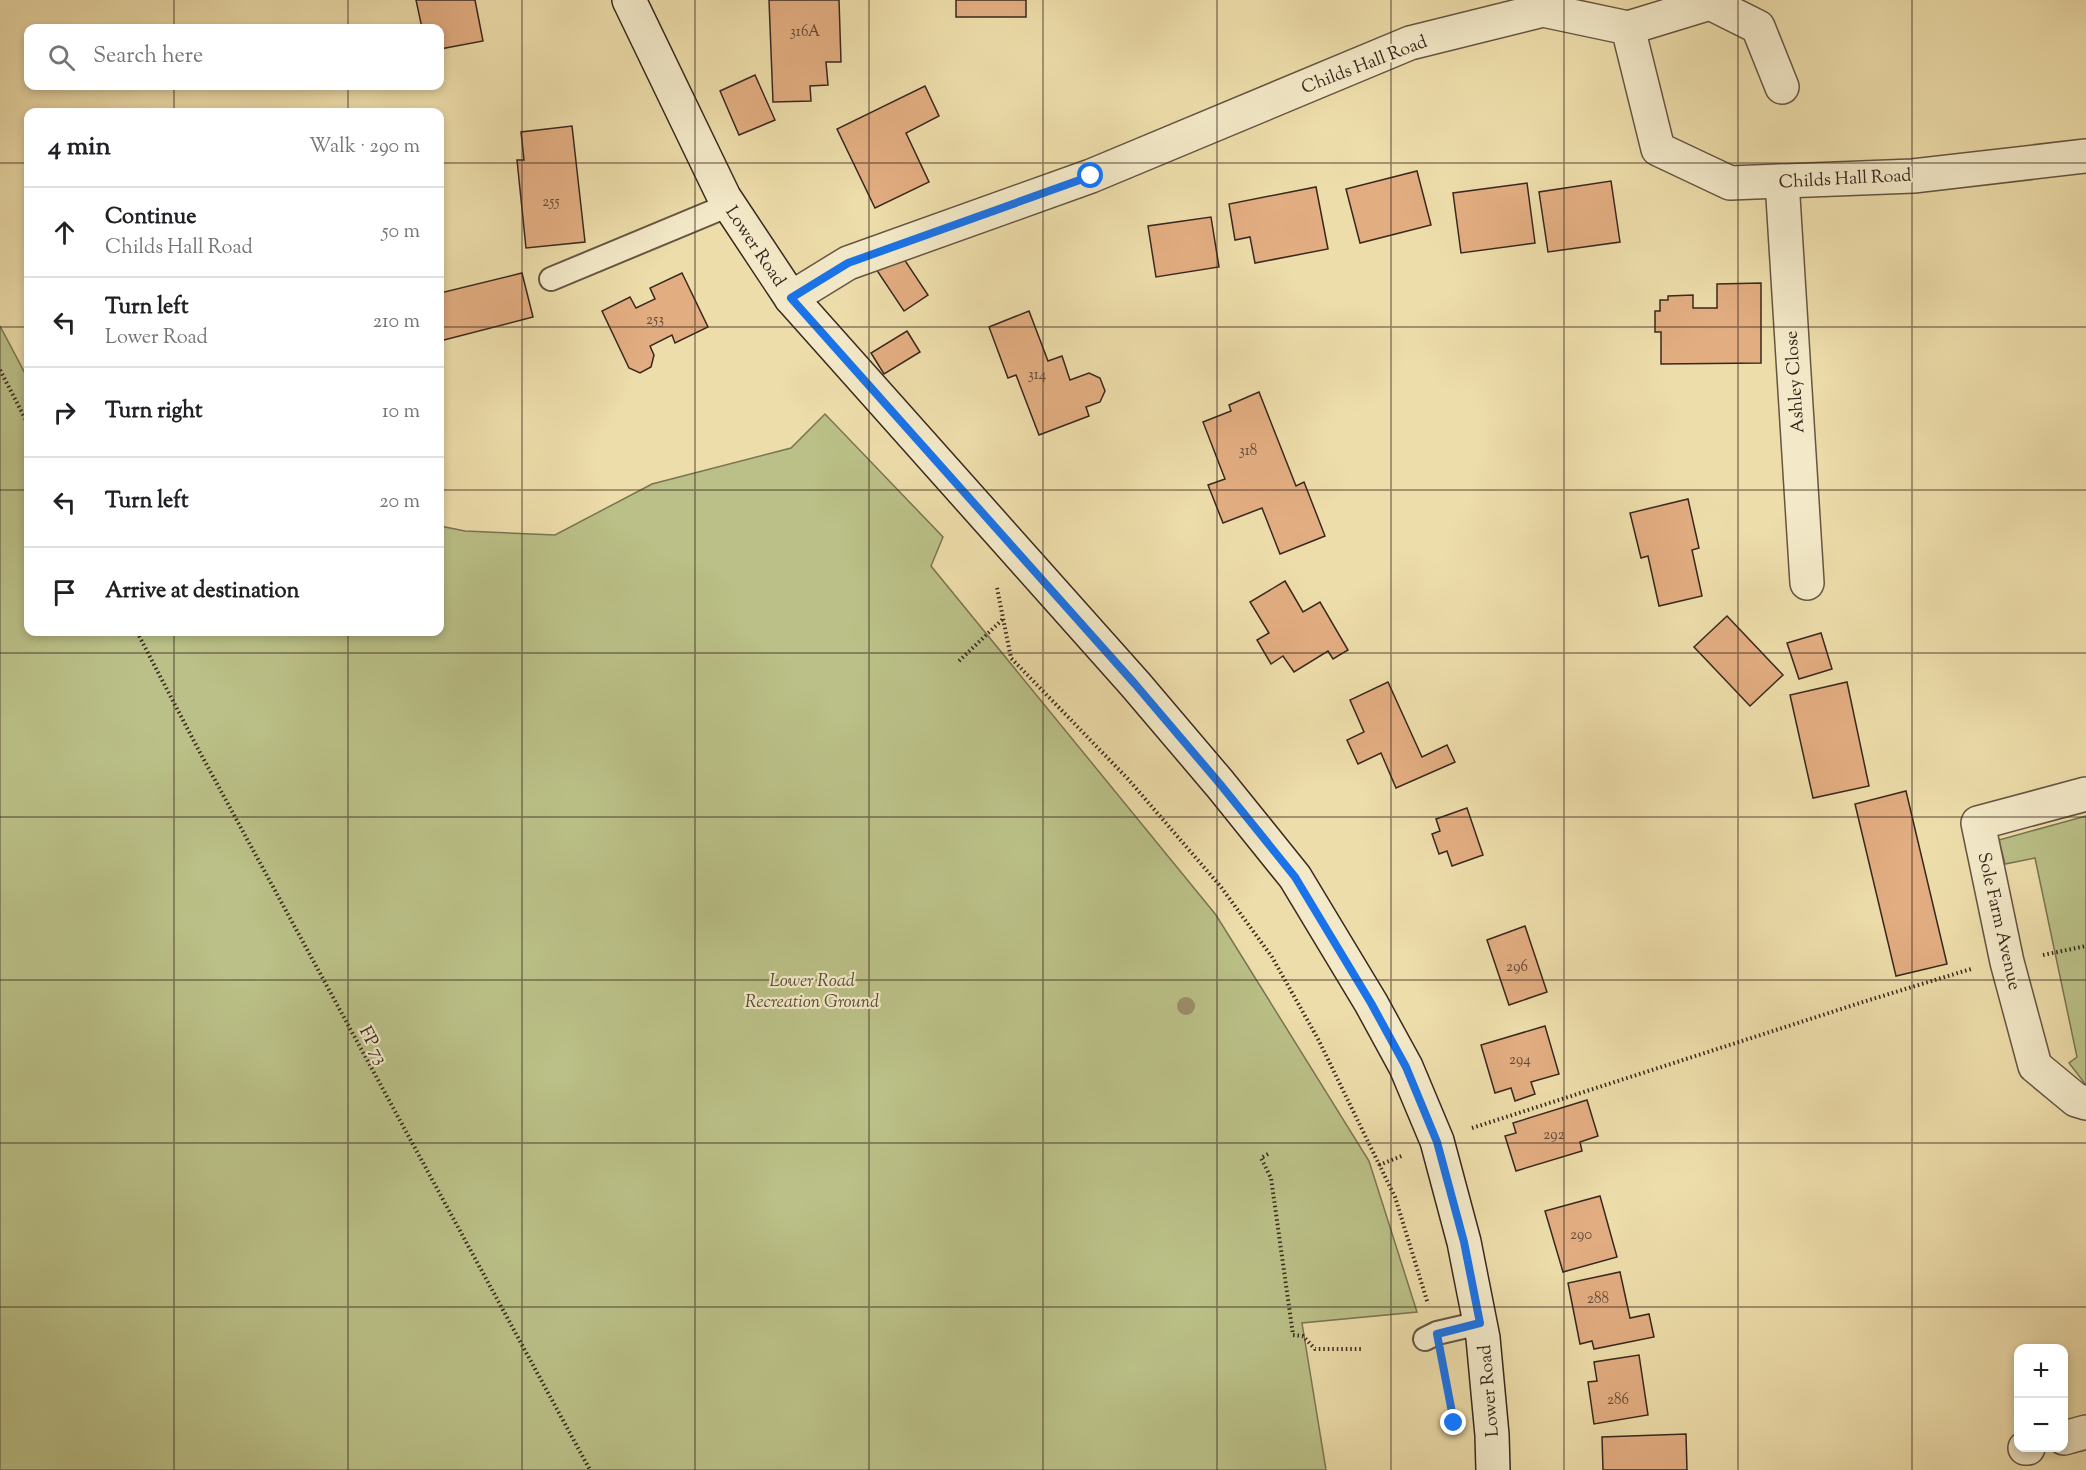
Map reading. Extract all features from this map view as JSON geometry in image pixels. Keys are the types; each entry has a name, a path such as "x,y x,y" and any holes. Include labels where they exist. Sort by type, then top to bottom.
{"street":[{"name":"Lower Road","path":"629,0 729,205 791,298 1135,684 1220,784 1295,877 1371,1003 1406,1067 1437,1142 1464,1242 1483,1338 1493,1470"},
{"path":"1628,28 1710,3 1758,27 1782,87"},
{"name":"Childs Hall Road","path":"791,298 848,263 1091,176 1410,43 1544,10 1628,28 1658,149 1730,183 1913,176 2086,156"},
{"name":"Ashley Close","path":"1782,182 1807,584"},
{"name":"Sole Farm Avenue","path":"2086,794 1978,823 2007,962 2035,1066 2076,1100 2086,1103"},
{"path":"2068,1437 2086,1432"}],"lane":[{"path":"551,279 729,205"},
{"path":"1431,1336 1480,1323"}],"path":[{"path":"0,370 24,416"},
{"path":"959,662 1004,617"},
{"name":"FP 73","path":"139,636 197,747 590,1470"},
{"path":"1011,658 1128,779 1221,887 1272,957 1318,1039 1395,1197 1431,1336 1448,1389"},
{"path":"1468,1130 1866,1001 1982,966 2086,946"},
{"path":"1268,1154 1261,1158 1271,1178 1293,1335 1303,1336 1315,1349 1361,1349"}],"green space":[{"name":"Lower Road Recreation Ground","path":"0,326 24,371 24,636 444,636 444,527 465,531 555,535 652,484 791,448 825,414 943,537 931,566 1216,915 1369,1161 1417,1312 1302,1323 1326,1470 0,1470"},
{"path":"2086,816 2086,1085 2069,1063 2077,1057 2035,858 2005,864 1999,840"}],"building":[{"path":"416,0 475,0 483,41 444,48 444,24 421,24"},
{"path":"769,0 839,0 841,62 826,62 828,85 810,86 811,101 773,102"},
{"path":"956,0 1026,0 1026,17 956,17"},
{"path":"755,75 775,120 739,135 720,91"},
{"path":"925,86 939,116 906,133 929,182 875,208 837,129"},
{"path":"572,126 585,242 526,248 517,160 524,160 521,132"},
{"path":"1417,171 1431,225 1360,243 1346,189"},
{"path":"1611,181 1620,242 1548,252 1539,192"},
{"path":"1527,183 1535,243 1461,253 1453,193"},
{"path":"1316,187 1328,249 1255,263 1250,237 1235,240 1229,204"},
{"path":"1211,217 1219,267 1156,277 1148,226"},
{"path":"900,253 928,295 904,311 876,269"},
{"path":"522,273 533,317 444,340 444,292"},
{"path":"682,273 708,327 675,343 672,335 650,346 654,355 651,367 640,373 629,368 602,311 630,297 636,308 655,299 650,288"},
{"path":"1761,283 1761,363 1661,364 1661,332 1655,332 1655,311 1660,311 1660,300 1668,300 1668,296 1693,295 1693,308 1717,308 1717,284"},
{"path":"1029,311 1048,361 1062,356 1070,380 1089,373 1100,378 1105,391 1100,402 1086,407 1089,416 1039,435 1016,375 1008,378 989,327"},
{"path":"907,331 920,352 884,374 871,353"},
{"path":"1259,392 1296,486 1304,482 1325,536 1280,554 1262,508 1223,523 1208,485 1225,479 1203,422 1231,411 1229,405"},
{"path":"1688,499 1699,548 1692,550 1702,596 1659,606 1648,556 1641,558 1630,513"},
{"path":"1285,581 1303,612 1320,602 1348,650 1333,659 1328,651 1294,672 1283,656 1271,664 1257,640 1269,633 1250,602"},
{"path":"1727,616 1783,675 1750,706 1694,647"},
{"path":"1821,633 1832,669 1799,679 1787,643"},
{"path":"1388,682 1422,757 1447,745 1455,762 1396,788 1381,753 1358,764 1347,740 1364,732 1350,700"},
{"path":"1847,682 1869,786 1813,798 1790,695"},
{"path":"1906,791 1947,964 1896,976 1855,804"},
{"path":"1467,808 1483,855 1452,866 1447,851 1439,854 1432,834 1440,831 1436,819"},
{"path":"1525,926 1547,992 1509,1005 1487,940"},
{"path":"1545,1026 1559,1074 1531,1082 1535,1094 1515,1101 1511,1088 1495,1093 1481,1045"},
{"path":"1587,1100 1598,1136 1580,1142 1582,1151 1516,1171 1505,1136 1516,1133 1513,1123"},
{"path":"1600,1196 1617,1257 1563,1272 1545,1211"},
{"path":"1620,1272 1630,1318 1649,1314 1654,1337 1594,1349 1592,1341 1580,1344 1568,1283"},
{"path":"1639,1355 1648,1415 1594,1424 1588,1382 1597,1381 1594,1362"},
{"path":"1686,1434 1687,1470 1603,1470 1602,1437"}],"route":[{"path":"1091,176 848,263 791,298 1135,684 1220,784 1295,877 1371,1003 1406,1067 1437,1142 1464,1242 1480,1323 1437,1334 1454,1423"}]}
